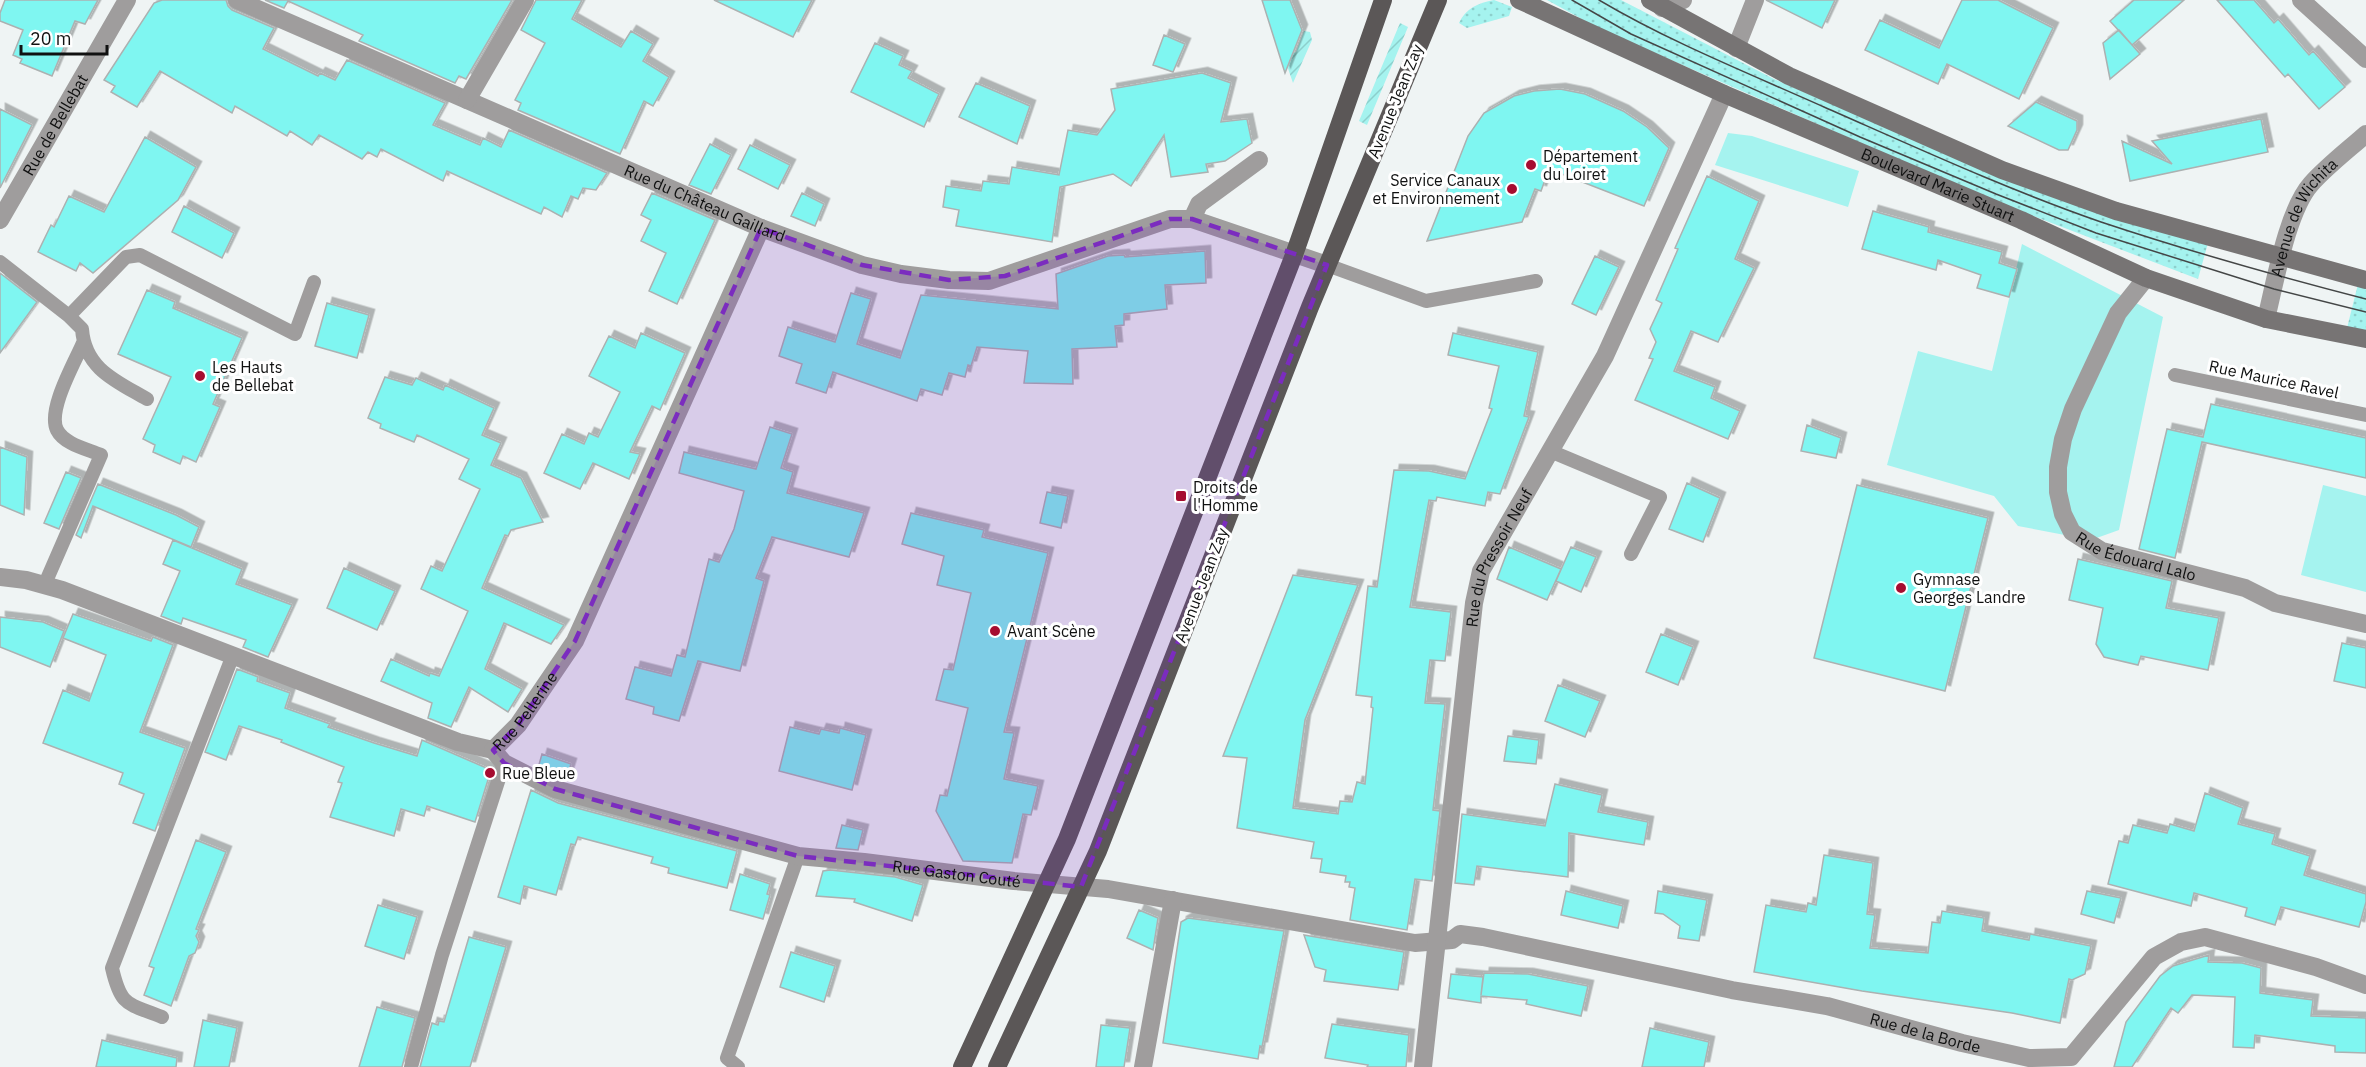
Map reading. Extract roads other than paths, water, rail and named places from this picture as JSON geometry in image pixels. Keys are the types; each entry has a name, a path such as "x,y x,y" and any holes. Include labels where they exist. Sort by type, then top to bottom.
{"main road":[{"name":"Avenue Jean Zay","path":"962,1067 1067,839 1294,255 1383,0"},
{"name":"Avenue Jean Zay","path":"997,1067 1098,851 1327,266 1438,0"},
{"name":"Boulevard Marie Stuart","path":"1519,0 1724,94 2021,220 2146,278 2266,319 2366,339"},
{"path":"1656,4 1789,76 2002,170 2116,211 2366,280"}],"street":[{"name":"Rue de Bellebat","path":"0,220 127,0"},
{"name":"Rue du Château Gaillard","path":"237,0 761,228 862,265 901,274 949,280 989,280 1170,219 1192,219 1327,266"},
{"path":"467,100 525,0"},
{"path":"1656,4 1683,0"},
{"path":"1736,48 1755,0"},
{"path":"2301,0 2366,59"},
{"name":"Rue du Pressoir Neuf","path":"1423,1067 1474,603 1481,571 1605,356 1724,94"},
{"name":"Avenue de Wichita","path":"2266,319 2300,200 2311,184 2366,134"},
{"path":"1192,219 1199,204 1259,160"},
{"name":"Rue Pellerine","path":"0,577 62,590 498,757 575,641 761,228"},
{"name":"Rue Édouard Lalo","path":"2146,278 2118,313 2073,409 2063,439 2058,467 2058,492 2063,514 2072,532 2102,551 2245,588 2275,603 2366,624"},
{"name":"Rue Gaston Couté","path":"498,757 555,789 798,856 1108,889 1415,943 1436,942"},
{"path":"1143,1067 1173,900"},
{"name":"Rue de la Borde","path":"1436,942 1452,939 1460,934 1483,937 1732,990 1827,1006 1962,1043 2029,1058 2071,1057 2154,957 2181,942 2205,937 2316,967 2366,985"}],"lane":[{"path":"69,316 126,257 140,255 295,334 314,282"},
{"path":"0,262 69,316 82,329 83,343 91,359 107,376 147,399"},
{"path":"1327,266 1426,301 1536,281"},
{"path":"44,586 101,455 68,441 57,429 55,409 83,343"},
{"name":"Rue Maurice Ravel","path":"2175,375 2366,415"},
{"path":"1550,451 1660,497 1632,554"},
{"path":"162,1017 126,1003 117,987 112,968 233,655"},
{"path":"411,1067 498,757"},
{"path":"738,1067 727,1058 798,856"}],"tram line":[{"path":"1572,0 1631,34 1860,137 1996,194 2096,233 2274,289 2366,312"},
{"path":"1599,0 1653,30 1710,56 2030,196 2167,243 2366,299"}],"place":[{"name":"Département du Loiret","path":"1531,165"},
{"name":"Service Canaux et Environnement","path":"1512,189"},
{"name":"Les Hauts de Bellebat","path":"200,376"},
{"name":"Droits de l'Homme","path":"1181,496"},
{"name":"Gymnase Georges Landre","path":"1901,588"},
{"name":"Avant Scène","path":"995,631"},
{"name":"Rue Bleue","path":"490,773"}]}
